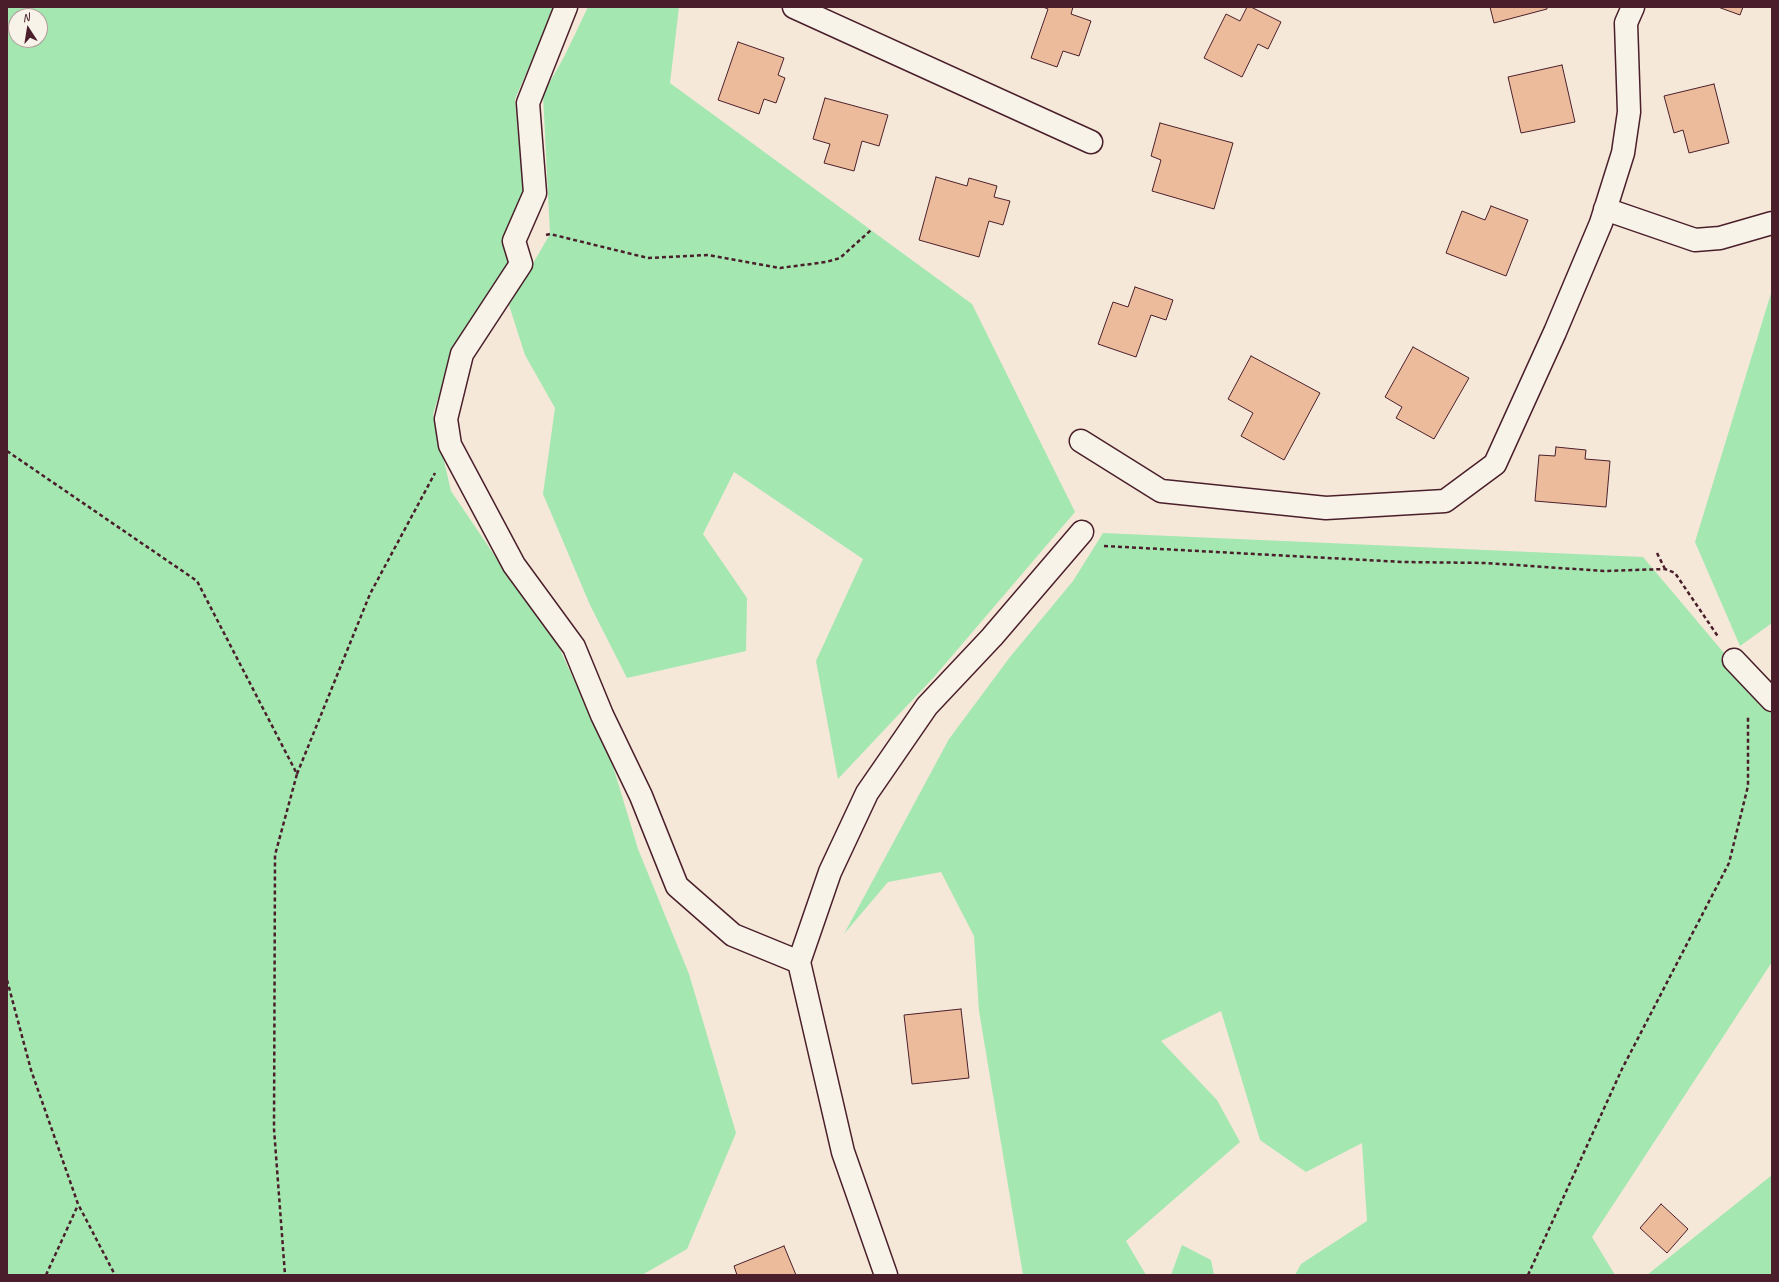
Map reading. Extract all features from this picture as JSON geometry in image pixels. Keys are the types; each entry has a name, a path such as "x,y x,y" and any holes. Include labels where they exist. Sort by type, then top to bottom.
{"street":[{"path":"566,7 528,103 535,193 514,241 522,264 462,354 446,419 450,445 514,565 574,647 602,715 641,796 677,886 733,935 799,962"},
{"path":"794,7 1091,142"},
{"path":"1081,441 1161,491 1326,508 1445,501 1495,464 1555,332 1605,209 1622,153 1629,112 1626,23 1633,7"},
{"path":"1605,209 1695,240 1720,238 1772,224"},
{"path":"886,1275 843,1152 799,962 830,872 867,793 927,706 992,636 1076,538"},
{"path":"1734,660 1772,700"}],"path":[{"path":"514,241 550,234 648,258 708,255 780,268 826,262 840,258 871,230"},
{"path":"285,1275 274,1129 275,855 297,774 370,594 450,445"},
{"path":"7,451 197,581 297,774"},
{"path":"1076,538 1403,562 1486,562 1604,571 1665,569 1675,573 1734,660"},
{"path":"1657,553 1665,569"},
{"path":"1528,1275 1622,1069 1729,863 1748,786 1749,718 1747,710"},
{"path":"7,980 31,1070 78,1204 115,1275"},
{"path":"46,1275 78,1204"}],"green space":[{"path":"7,7 555,7 515,99 523,190 510,262 480,305 454,349 433,414 451,491 505,571 557,643 612,763 638,849 689,974 736,1133 687,1249 642,1275 7,1275"},
{"path":"588,7 679,7 670,83 972,304 1075,512 934,677 838,779 816,661 863,559 734,472 703,534 747,598 746,651 627,678 590,605 543,494 555,408 525,355 509,305 550,234 543,94 564,57"},
{"path":"1772,290 1772,623 1740,646 1695,542"},
{"path":"1103,533 1643,557 1772,710 1772,962 1592,1237 1615,1275 1295,1275 1301,1264 1367,1221 1362,1143 1306,1172 1260,1140 1221,1011 1161,1041 1217,1100 1240,1142 1126,1241 1146,1275 1023,1275 979,1011 974,936 941,872 888,882 844,934 949,739 1010,657 1073,581"},
{"path":"1772,1175 1772,1275 1647,1275"},
{"path":"1182,1245 1211,1260 1214,1275 1171,1275"}],"building":[{"path":"1043,7 1073,7 1071,14 1091,21 1079,56 1063,51 1057,67 1031,58 1048,9"},
{"path":"1247,7 1251,7 1281,22 1268,49 1258,44 1242,77 1204,58 1226,14 1240,21"},
{"path":"1490,7 1547,7 1547,9 1494,23"},
{"path":"1718,7 1743,7 1740,15"},
{"path":"738,42 784,58 778,75 785,78 776,103 764,99 759,114 718,100"},
{"path":"1562,65 1575,122 1521,133 1508,77"},
{"path":"1714,84 1729,143 1689,153 1683,130 1674,133 1664,96"},
{"path":"825,98 888,115 879,146 862,141 854,171 824,163 830,144 813,139"},
{"path":"1160,123 1233,143 1214,209 1152,191 1161,160 1151,156"},
{"path":"936,177 967,186 969,178 997,186 994,197 1010,201 1003,225 989,221 979,257 919,240"},
{"path":"1491,206 1528,220 1506,276 1446,253 1462,211 1485,220"},
{"path":"1135,287 1173,300 1166,320 1151,315 1136,357 1098,344 1113,302 1128,307"},
{"path":"1413,347 1469,378 1434,439 1396,418 1402,407 1385,397"},
{"path":"1251,356 1320,393 1284,460 1241,436 1253,413 1228,399"},
{"path":"1556,447 1586,450 1585,459 1610,461 1606,507 1535,501 1539,455 1555,456"},
{"path":"961,1009 969,1078 912,1084 904,1015"},
{"path":"1661,1204 1688,1229 1667,1253 1640,1228"},
{"path":"784,1246 796,1275 737,1275 734,1266"}]}
